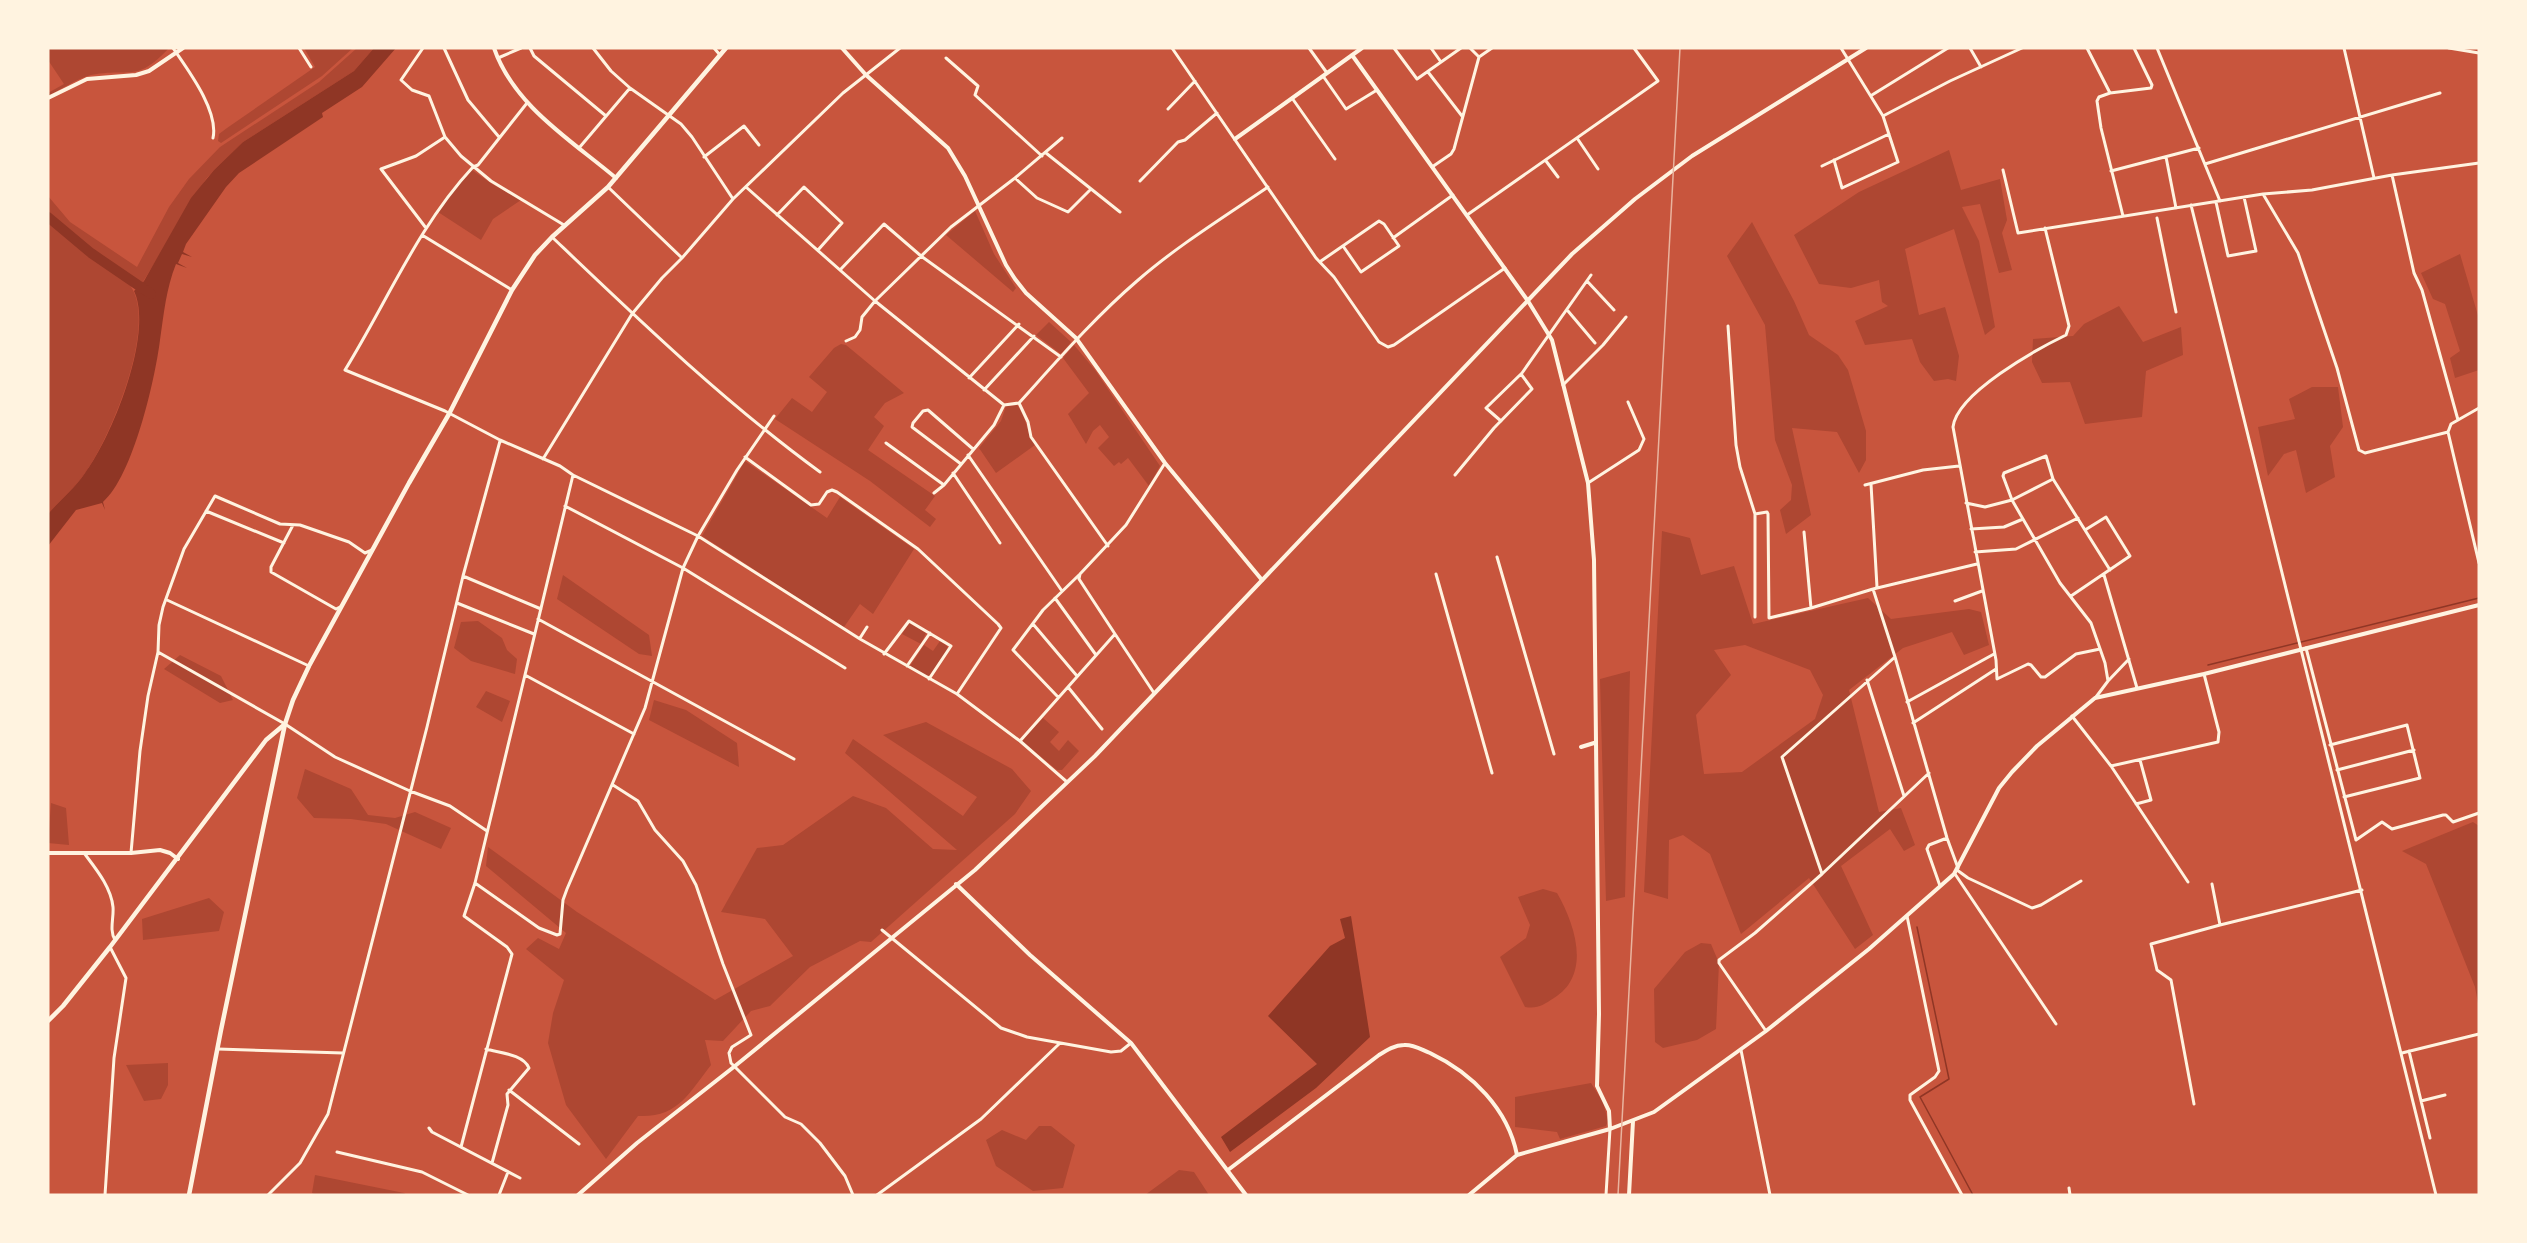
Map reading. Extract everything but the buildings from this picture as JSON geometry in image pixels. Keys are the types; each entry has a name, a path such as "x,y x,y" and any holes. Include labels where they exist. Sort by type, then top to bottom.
{"main road":[{"path":"189,1195 285,724 293,700 309,666 449,414 512,290 535,255 564,225 608,187 726,48"},
{"path":"48,1021 63,1006 110,947 266,740 285,724"}],"street":[{"path":"173,48 200,91 214,120 213,138"},
{"path":"48,98 87,79 136,75 149,71 183,48"},
{"path":"299,48 311,67"},
{"path":"423,48 401,80 412,90 429,96 445,137 473,167 491,181 564,225"},
{"path":"444,48 468,100 499,137"},
{"path":"494,48 507,77 527,103 616,178"},
{"path":"498,58 521,48"},
{"path":"530,48 534,56 606,116"},
{"path":"593,48 611,71 630,88 681,123 733,199"},
{"path":"714,48 720,55"},
{"path":"842,48 866,75 948,148 966,176 996,245 1015,279 1026,293 1077,338 1165,463 1262,579"},
{"path":"543,459 632,314 662,278 733,199 843,93 900,48"},
{"path":"1172,48 1320,262 1334,277 1379,342 1388,347 1405,338 1505,268"},
{"path":"1309,48 1346,109 1377,90"},
{"path":"1235,139 1362,48"},
{"path":"1394,48 1417,79 1461,48"},
{"path":"1431,48 1441,62"},
{"path":"1470,48 1479,57"},
{"path":"1432,167 1451,154 1479,57 1492,48"},
{"path":"1467,215 1658,81 1634,48"},
{"path":"1834,160 1842,188 1898,162 1883,116 1841,48"},
{"path":"578,1195 637,1143 975,870 1067,782 1154,693 1572,254 1661,179 1714,141 1866,48"},
{"path":"1872,95 1948,48"},
{"path":"1970,48 1981,67"},
{"path":"1883,116 2022,48"},
{"path":"2087,48 2110,93"},
{"path":"2122,216 2097,101 2099,97 2110,93 2151,88 2152,85 2134,48"},
{"path":"2157,48 2199,148 2218,201 2228,256 2256,251 2244,197"},
{"path":"2344,48 2374,178"},
{"path":"2449,48 2479,53"},
{"path":"1352,55 1549,333 1588,483 1594,560 1594,743 1599,1014 1597,1086 1609,1111 1606,1195"},
{"path":"946,58 978,86 975,95 1044,154 1120,212"},
{"path":"1428,72 1462,117"},
{"path":"1168,109 1195,81"},
{"path":"579,148 630,88"},
{"path":"2205,164 2440,93"},
{"path":"1292,98 1335,159"},
{"path":"527,103 478,165 473,167 451,190 426,228 345,370 449,414 698,536 860,639 957,694 1020,741 1067,782"},
{"path":"1140,181 1178,142 1198,130 1217,112"},
{"path":"704,157 744,126 759,145"},
{"path":"1821,166 1889,134"},
{"path":"426,228 381,169 416,156 445,137"},
{"path":"846,341 855,337 860,330 862,317 875,301 951,227 1015,178 1062,138"},
{"path":"1577,138 1598,169"},
{"path":"2111,171 2199,148"},
{"path":"2166,157 2176,208"},
{"path":"1546,161 1558,177"},
{"path":"2003,170 2018,233 2479,163"},
{"path":"2392,175 2414,273 2422,290 2458,420"},
{"path":"1015,178 1037,198 1068,212 1091,189"},
{"path":"608,187 682,258"},
{"path":"746,187 875,301 1004,405 1019,403 1077,338 1137,281 1164,259 1268,187"},
{"path":"777,215 804,187 842,223 818,251"},
{"path":"2263,194 2298,253 2337,368 2359,450 2365,453 2448,432"},
{"path":"1393,238 1453,195"},
{"path":"2191,205 2436,1195"},
{"path":"2157,218 2176,312"},
{"path":"1320,262 1343,246 1379,221 1399,246 1398,249 1361,272 1343,246"},
{"path":"840,270 884,224 921,256 1019,324 1061,357"},
{"path":"2045,228 2069,332 2009,366 1981,389 1957,414 1953,427 1997,679 2028,664 2041,677 2044,677 2076,654 2100,648"},
{"path":"422,235 512,290"},
{"path":"552,237 632,314 763,430 820,472"},
{"path":"1501,421 1486,408 1521,374 1549,333 1568,311 1591,275"},
{"path":"1587,281 1614,310"},
{"path":"1568,311 1595,343"},
{"path":"1563,385 1626,318"},
{"path":"969,378 1019,324"},
{"path":"1728,326 1736,445 1740,467 1755,514 1755,617"},
{"path":"984,390 1034,336"},
{"path":"1455,475 1532,389 1521,374"},
{"path":"1588,483 1639,450 1643,443 1644,439 1628,402"},
{"path":"1019,403 1028,422 1031,437 1108,546"},
{"path":"934,493 944,485 994,425 1004,405"},
{"path":"2479,408 2451,424 2448,432 2479,563"},
{"path":"961,464 912,426 923,411 928,410 974,449"},
{"path":"475,883 539,928 560,934 563,900 634,734 653,680 683,568 698,536 745,457 774,416"},
{"path":"268,1195 300,1163 328,1114 463,576 500,440"},
{"path":"886,444 944,485"},
{"path":"968,456 1062,591"},
{"path":"2108,681 2091,623 2060,583 2035,540 2012,500 2003,476 2004,473 2046,456 2053,479 2110,570"},
{"path":"745,457 811,505 819,504 827,492 832,490 837,492 918,549 998,624 1000,628 957,694"},
{"path":"1058,698 1012,650 1055,598 1108,546 1143,501 1165,463"},
{"path":"1865,485 1923,470 1959,466"},
{"path":"953,473 1000,543"},
{"path":"461,1147 512,954 507,947 464,916 475,883 573,475"},
{"path":"1966,503 1980,508 2012,500 2053,479"},
{"path":"1871,484 1875,588 1957,870 2056,1024"},
{"path":"131,853 145,718 158,652 159,625 184,549 215,496 280,524 300,525 349,543 365,553 373,550"},
{"path":"565,506 683,568 845,668"},
{"path":"206,511 284,543"},
{"path":"1755,514 1767,512 1768,514 1769,618 1875,588 1977,564"},
{"path":"2070,596 2130,556 2106,517 2085,530"},
{"path":"1975,552 2009,551 2078,518"},
{"path":"1971,529 2004,526 2023,519"},
{"path":"293,525 271,567 271,572 336,609 342,607"},
{"path":"1804,532 1810,608"},
{"path":"1497,557 1554,754"},
{"path":"1080,574 1079,579 1154,693"},
{"path":"1436,574 1492,773"},
{"path":"2104,575 2138,690"},
{"path":"463,576 541,609"},
{"path":"1955,601 1982,591"},
{"path":"1055,598 1096,655"},
{"path":"167,600 309,666"},
{"path":"457,603 534,634"},
{"path":"2095,698 2138,690 2479,605"},
{"path":"538,619 794,759"},
{"path":"885,654 909,621 951,646 929,679"},
{"path":"1032,624 1077,676"},
{"path":"860,639 867,627"},
{"path":"907,666 930,633"},
{"path":"1020,741 1115,634"},
{"path":"2306,648 2356,840 2382,822 2392,829 2443,815 2453,822 2479,813"},
{"path":"158,652 285,724 335,757 410,791 450,806 486,831"},
{"path":"1907,702 1994,654"},
{"path":"1822,874 1782,757 1895,657"},
{"path":"1469,1195 1502,1165 1517,1155 1610,1129 1654,1112 1741,1050 1907,916 1957,870 1999,788 2037,746 2095,698 2129,659"},
{"path":"1913,723 1996,669"},
{"path":"2111,766 2218,742 2218,732 2204,674"},
{"path":"525,675 634,734"},
{"path":"1867,680 1904,796"},
{"path":"1068,687 1102,729"},
{"path":"2072,716 2111,766 2188,882"},
{"path":"2331,745 2408,725 2420,778 2344,797"},
{"path":"1581,747 1594,743"},
{"path":"2337,770 2414,750"},
{"path":"2136,804 2151,800 2140,760"},
{"path":"1766,1030 1719,960 1755,933 1822,874 1929,773"},
{"path":"613,785 638,801 656,830 682,861 696,885 723,964 751,1035 732,1047 729,1053 731,1063 785,1117 801,1124 820,1143 845,1176 853,1195"},
{"path":"1940,886 1927,849 1929,845 1947,838"},
{"path":"48,853 131,853 160,850 178,859"},
{"path":"84,853 111,898 112,934 115,940"},
{"path":"1957,870 1968,878 2032,908 2081,881"},
{"path":"956,884 1030,955 1131,1042 1246,1195"},
{"path":"2212,884 2220,925"},
{"path":"2194,1104 2171,980 2157,970 2151,944 2362,890"},
{"path":"1907,916 1938,1071 1935,1077 1910,1095 1910,1100 1962,1195"},
{"path":"882,930 991,1021 1027,1038 1112,1052 1121,1051 1131,1042"},
{"path":"105,1195 114,1058 126,978 110,947"},
{"path":"2402,1053 2479,1034"},
{"path":"877,1195 981,1119 1059,1044"},
{"path":"1228,1170 1379,1055 1393,1047 1405,1044 1448,1062 1471,1079 1499,1111 1517,1155"},
{"path":"218,1049 343,1053"},
{"path":"486,1049 518,1058 529,1068 507,1094 508,1105 492,1163"},
{"path":"1741,1050 1770,1195"},
{"path":"2409,1051 2430,1138"},
{"path":"509,1090 579,1144"},
{"path":"2421,1101 2445,1095"},
{"path":"1629,1195 1633,1121"},
{"path":"429,1128 432,1132 520,1178"},
{"path":"337,1152 422,1172 468,1195"},
{"path":"499,1195 508,1172"},
{"path":"2069,1188 2070,1195"}],"shaded area":[{"path":"48,48 169,48 158,59 140,70 91,75 48,96 48,93 64,84 48,60"},
{"path":"304,48 353,48 322,76 221,143 218,141 219,134 315,67"},
{"path":"357,48 374,48 354,71 243,142 214,170 206,179 141,285 133,282 48,215 48,196 70,222 137,267 169,207 189,179 220,147 319,82"},
{"path":"374,48 396,48 362,87 322,113 323,117 239,173 226,187 186,244 183,252 192,257 182,254 178,263 187,268 176,264 173,273 148,402 124,471 114,489 103,502 105,510 102,503 76,510 48,546 48,514 77,484 96,457 118,411 134,358 139,332 139,309 134,291 144,281 191,198 214,170 243,142 354,71"},
{"path":"1949,150 1961,190 2000,179 2007,220 2002,233 2012,270 1999,273 1980,204 1962,207 1979,241 1995,327 1985,335 1954,229 1905,249 1919,315 1945,307 1959,356 1956,381 1948,379 1934,381 1920,362 1912,339 1865,345 1855,321 1888,306 1882,302 1879,280 1851,288 1819,284 1794,235 1859,192"},
{"path":"472,170 521,200 493,219 481,240 438,212 452,191"},
{"path":"975,211 994,254 1016,288 1013,292 946,235"},
{"path":"48,220 128,283 137,300 139,323 128,379 107,434 81,478 48,514"},
{"path":"1752,222 1794,301 1809,335 1838,355 1848,370 1866,431 1866,460 1859,473 1837,432 1792,428 1811,515 1786,534 1780,510 1791,500 1792,485 1775,440 1765,325 1727,256"},
{"path":"2460,254 2479,319 2479,370 2455,378 2450,358 2460,351 2445,304 2433,299 2421,273"},
{"path":"2119,306 2143,342 2181,327 2183,355 2146,371 2142,417 2085,424 2070,382 2042,383 2032,362 2033,339 2073,336 2084,324"},
{"path":"1049,322 1071,342 1061,354 1036,335"},
{"path":"841,344 846,345 904,393 885,403 874,417 884,426 868,450 935,496 925,510 936,519 930,527 870,481 775,419 792,398 812,412 827,392 809,377 834,348"},
{"path":"1074,345 1095,370 1160,466 1149,486 1128,458 1114,466 1098,448 1109,437 1100,425 1093,431 1086,444 1068,414 1089,393 1063,358"},
{"path":"2312,387 2338,387 2343,427 2330,446 2335,477 2306,493 2296,450 2284,454 2268,476 2258,427 2295,419 2289,399"},
{"path":"1017,405 1035,445 996,473 979,448 1001,421 1006,406"},
{"path":"745,461 827,518 840,497 914,549 873,614 860,604 844,627 702,536"},
{"path":"1662,531 1690,538 1701,575 1734,566 1753,624 1868,598 1891,619 1969,609 1981,612 1989,645 1964,655 1952,632 1903,648 1849,690 1879,812 1901,808 1915,845 1904,851 1890,829 1841,866 1873,935 1855,949 1809,878 1741,934 1710,854 1683,835 1669,840 1668,899 1644,892","holes":["1745,645 1810,670 1823,695 1815,719 1742,772 1704,774 1696,715 1731,675 1714,650"]},
{"path":"563,575 649,635 652,656 639,654 557,599"},
{"path":"478,621 502,638 507,650 517,659 515,674 471,661 454,648 461,622"},
{"path":"909,623 926,633 921,644 902,634"},
{"path":"940,641 948,649 930,675 926,676 910,666 924,645 933,651"},
{"path":"180,655 221,676 233,700 220,703 164,669"},
{"path":"1630,671 1625,897 1606,901 1600,679"},
{"path":"486,691 510,701 502,722 476,707"},
{"path":"654,700 686,710 737,743 739,767 649,720"},
{"path":"1043,718 1059,732 1050,742 1059,751 1068,740 1079,751 1062,770 1057,770 1023,742 1023,739"},
{"path":"926,722 1012,769 1031,791 1015,814 871,942 860,941 810,967 770,1006 751,1011 723,1041 705,1040 711,1065 689,1094 673,1108 663,1113 638,1116 606,1159 566,1105 548,1043 553,1013 564,980 526,949 538,938 559,949 566,933 486,866 488,847 577,912 715,1000 793,956 765,919 721,912 757,848 783,845 853,796 886,808 933,849 957,850 845,753 853,739 963,816 977,797 883,735"},
{"path":"305,769 351,789 368,815 395,818 415,812 451,828 441,849 386,824 351,819 314,818 297,798"},
{"path":"51,803 66,808 69,845 48,843"},
{"path":"2473,822 2479,826 2479,1009 2475,987 2426,864 2402,851"},
{"path":"1543,889 1557,893 1564,905 1574,934 1576,963 1573,976 1566,988 1537,1007 1525,1007 1500,957 1526,938 1530,925 1518,897"},
{"path":"209,898 224,912 219,931 143,940 142,919"},
{"path":"1351,916 1370,1037 1316,1088 1230,1152 1221,1137 1317,1064 1268,1016 1330,946 1345,938 1340,919"},
{"path":"1701,943 1711,944 1719,963 1716,1029 1697,1040 1663,1048 1655,1042 1654,989 1685,952"},
{"path":"168,1063 168,1085 161,1099 144,1101 126,1065"},
{"path":"1591,1083 1603,1102 1608,1121 1606,1126 1560,1139 1557,1132 1515,1127 1515,1097"},
{"path":"1039,1126 1051,1126 1075,1145 1063,1188 1033,1191 996,1166 986,1140 1002,1130 1026,1140"},
{"path":"1179,1170 1194,1172 1209,1195 1145,1195"},
{"path":"315,1175 407,1195 316,1195 312,1193"}],"waterway":[{"path":"48,217 91,253 151,294"},
{"path":"2208,665 2479,598"},
{"path":"1917,927 1949,1079 1920,1097 1973,1195"}],"railway":[{"path":"1618,1195 1680,48"}]}
